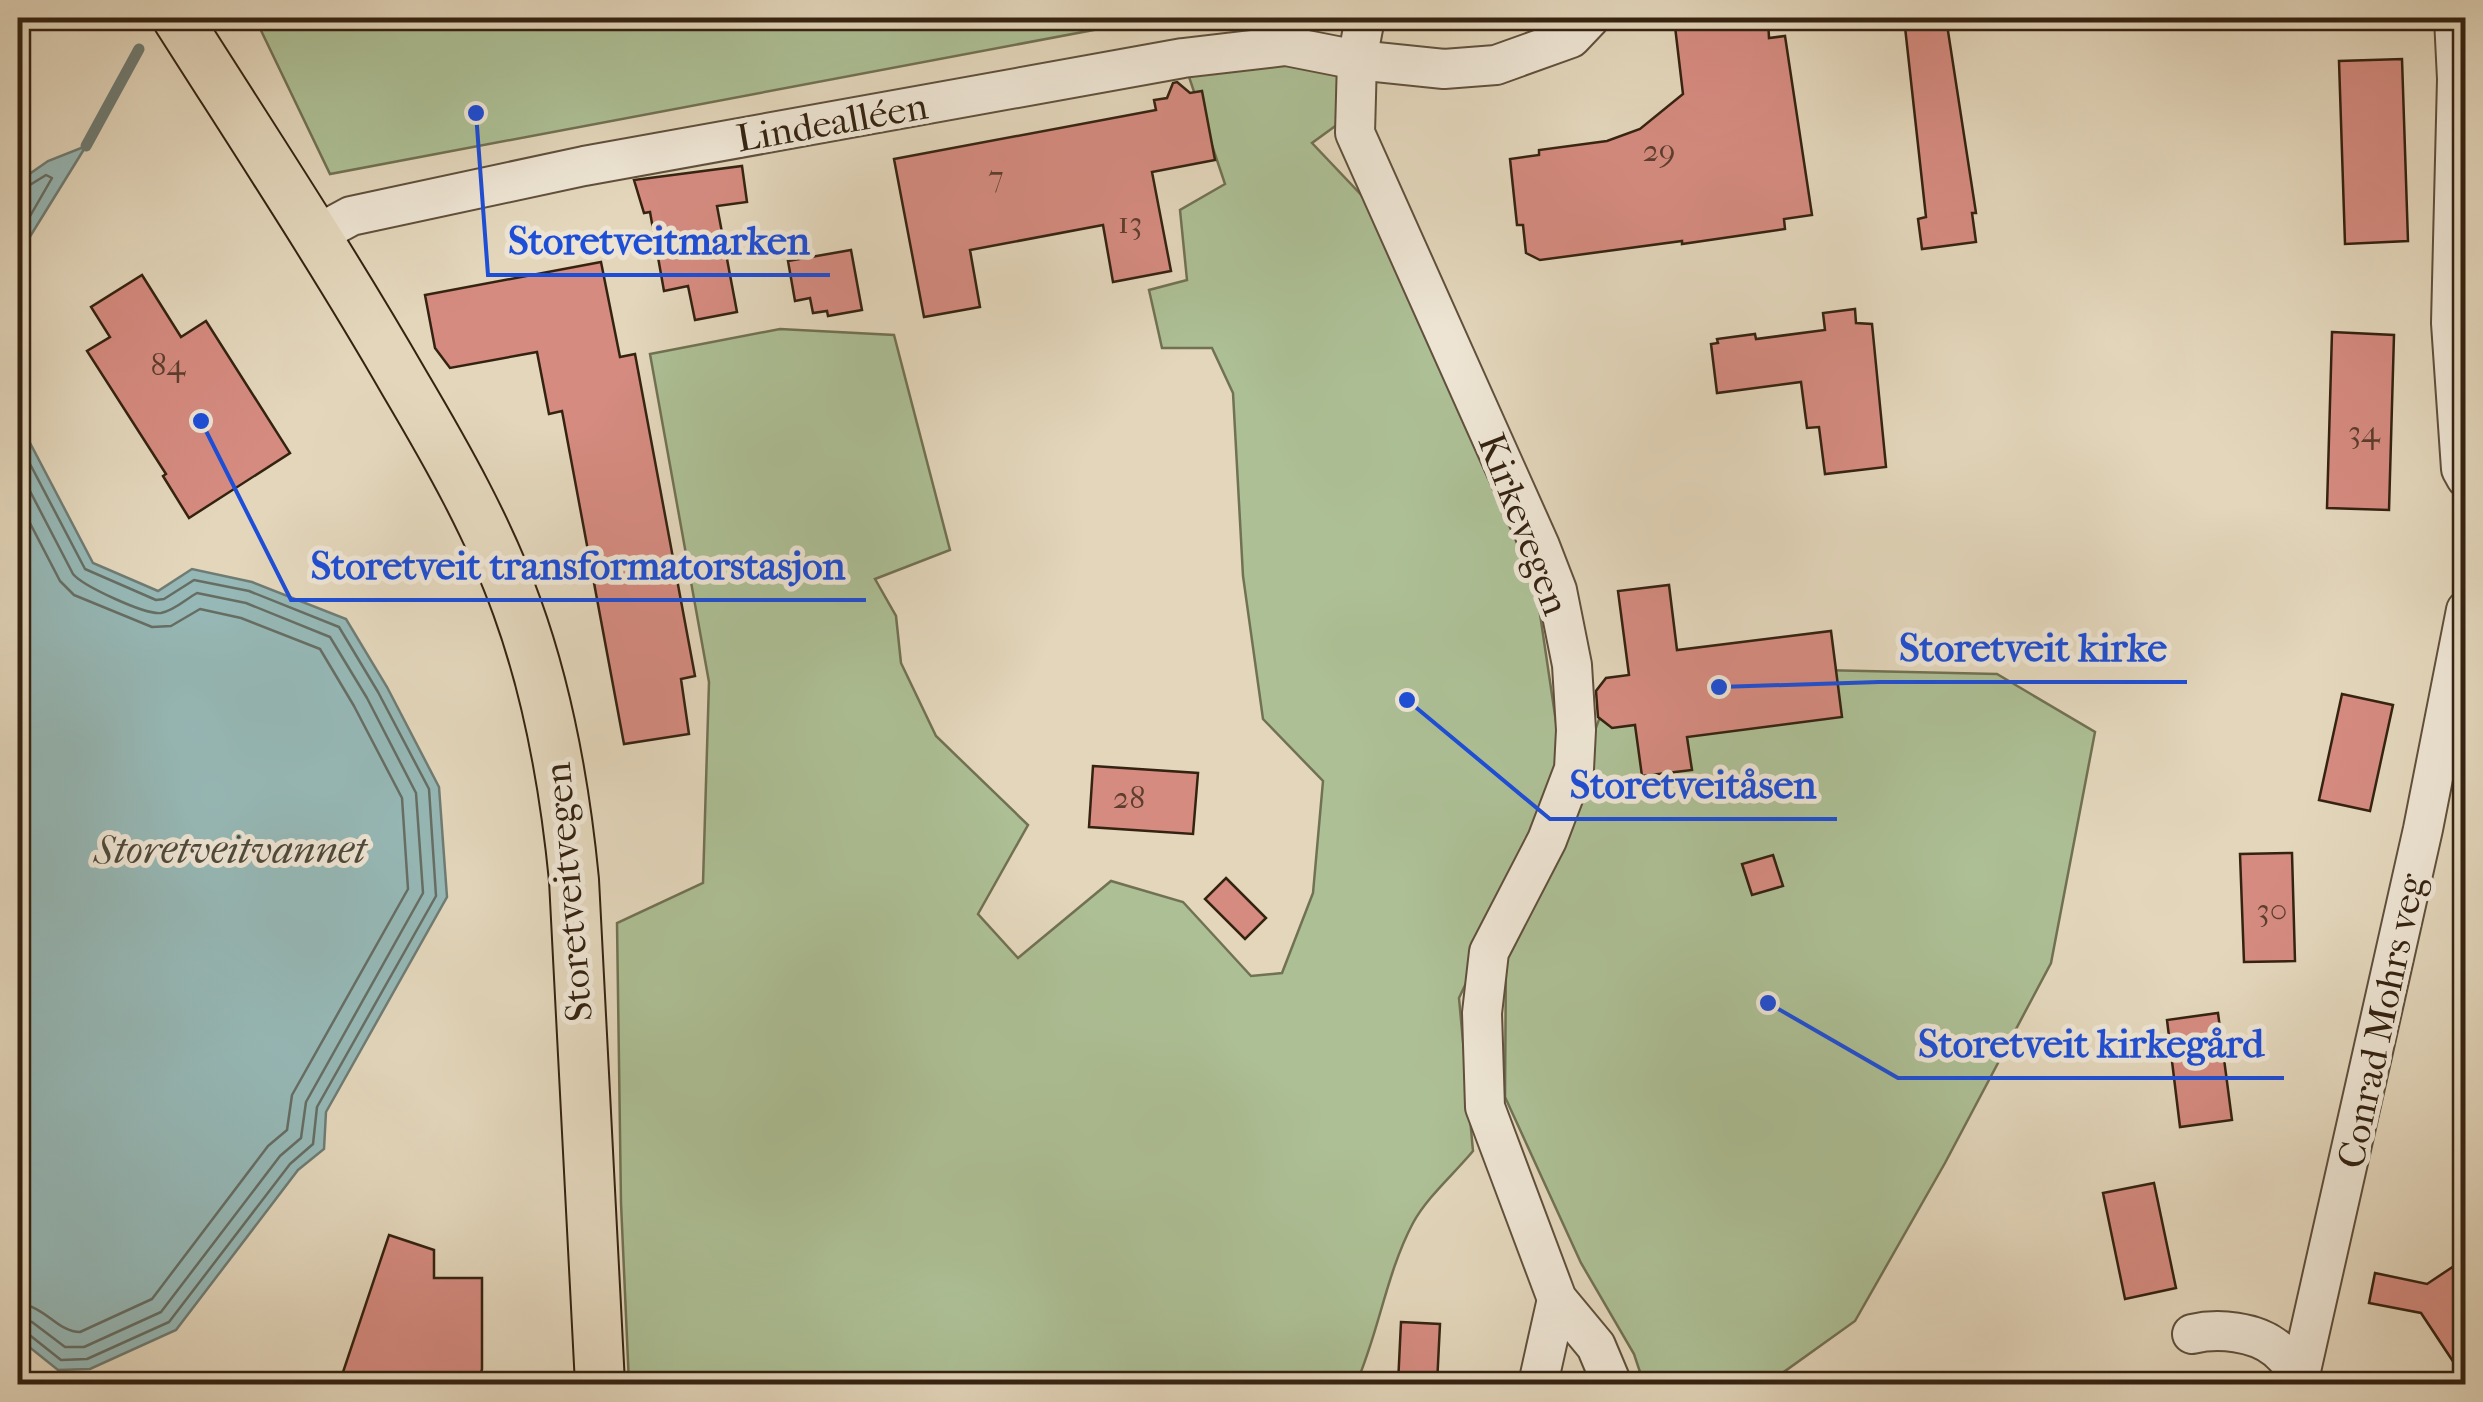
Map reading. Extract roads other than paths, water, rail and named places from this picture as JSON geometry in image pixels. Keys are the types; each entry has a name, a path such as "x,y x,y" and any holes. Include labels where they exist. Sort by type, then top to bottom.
{"main road":[{"name":"Storetveitvegen","path":"176,18 353,294 450,461 516,604 538,669 567,807 574,880 600,1384"}],"street":[{"name":"Kirkevegen","path":"1365,18 1357,60 1356,133 1540,546 1557,590 1572,665 1574,769 1547,840 1489,952 1482,1014 1486,1107 1557,1299 1596,1346 1612,1384"},
{"path":"1357,60 1444,68 1496,65 1571,38 1590,18"},
{"path":"2454,18 2451,323 2460,470 2466,478"},
{"name":"Lindealléen","path":"314,236 351,216 584,166 1182,58 1286,46 1357,60"},
{"name":"Conrad Mohrs veg","path":"2299,1378 2424,829 2466,610"},
{"path":"1538,1384 1557,1299"},
{"name":"Conrad Mohrs veg","path":"2192,1334 2208,1330 2246,1334 2274,1346 2299,1378"}],"water":[{"path":"86,146 18,256 18,182 48,161"},
{"name":"Storetveitvannet","path":"18,420 93,563 158,591 192,569 252,582 346,619 439,787 447,897 326,1112 324,1149 298,1170 176,1330 90,1369 58,1370 18,1338"}],"waterway":[{"path":"86,146 139,49"}],"place":[{"name":"Storetveitmarken","path":"476,113"},
{"name":"Storetveit transformatorstasjon","path":"201,421"},
{"name":"Storetveit kirke","path":"1719,687"},
{"name":"Storetveitåsen","path":"1407,700"},
{"name":"Storetveit kirkegård","path":"1768,1003"}]}
